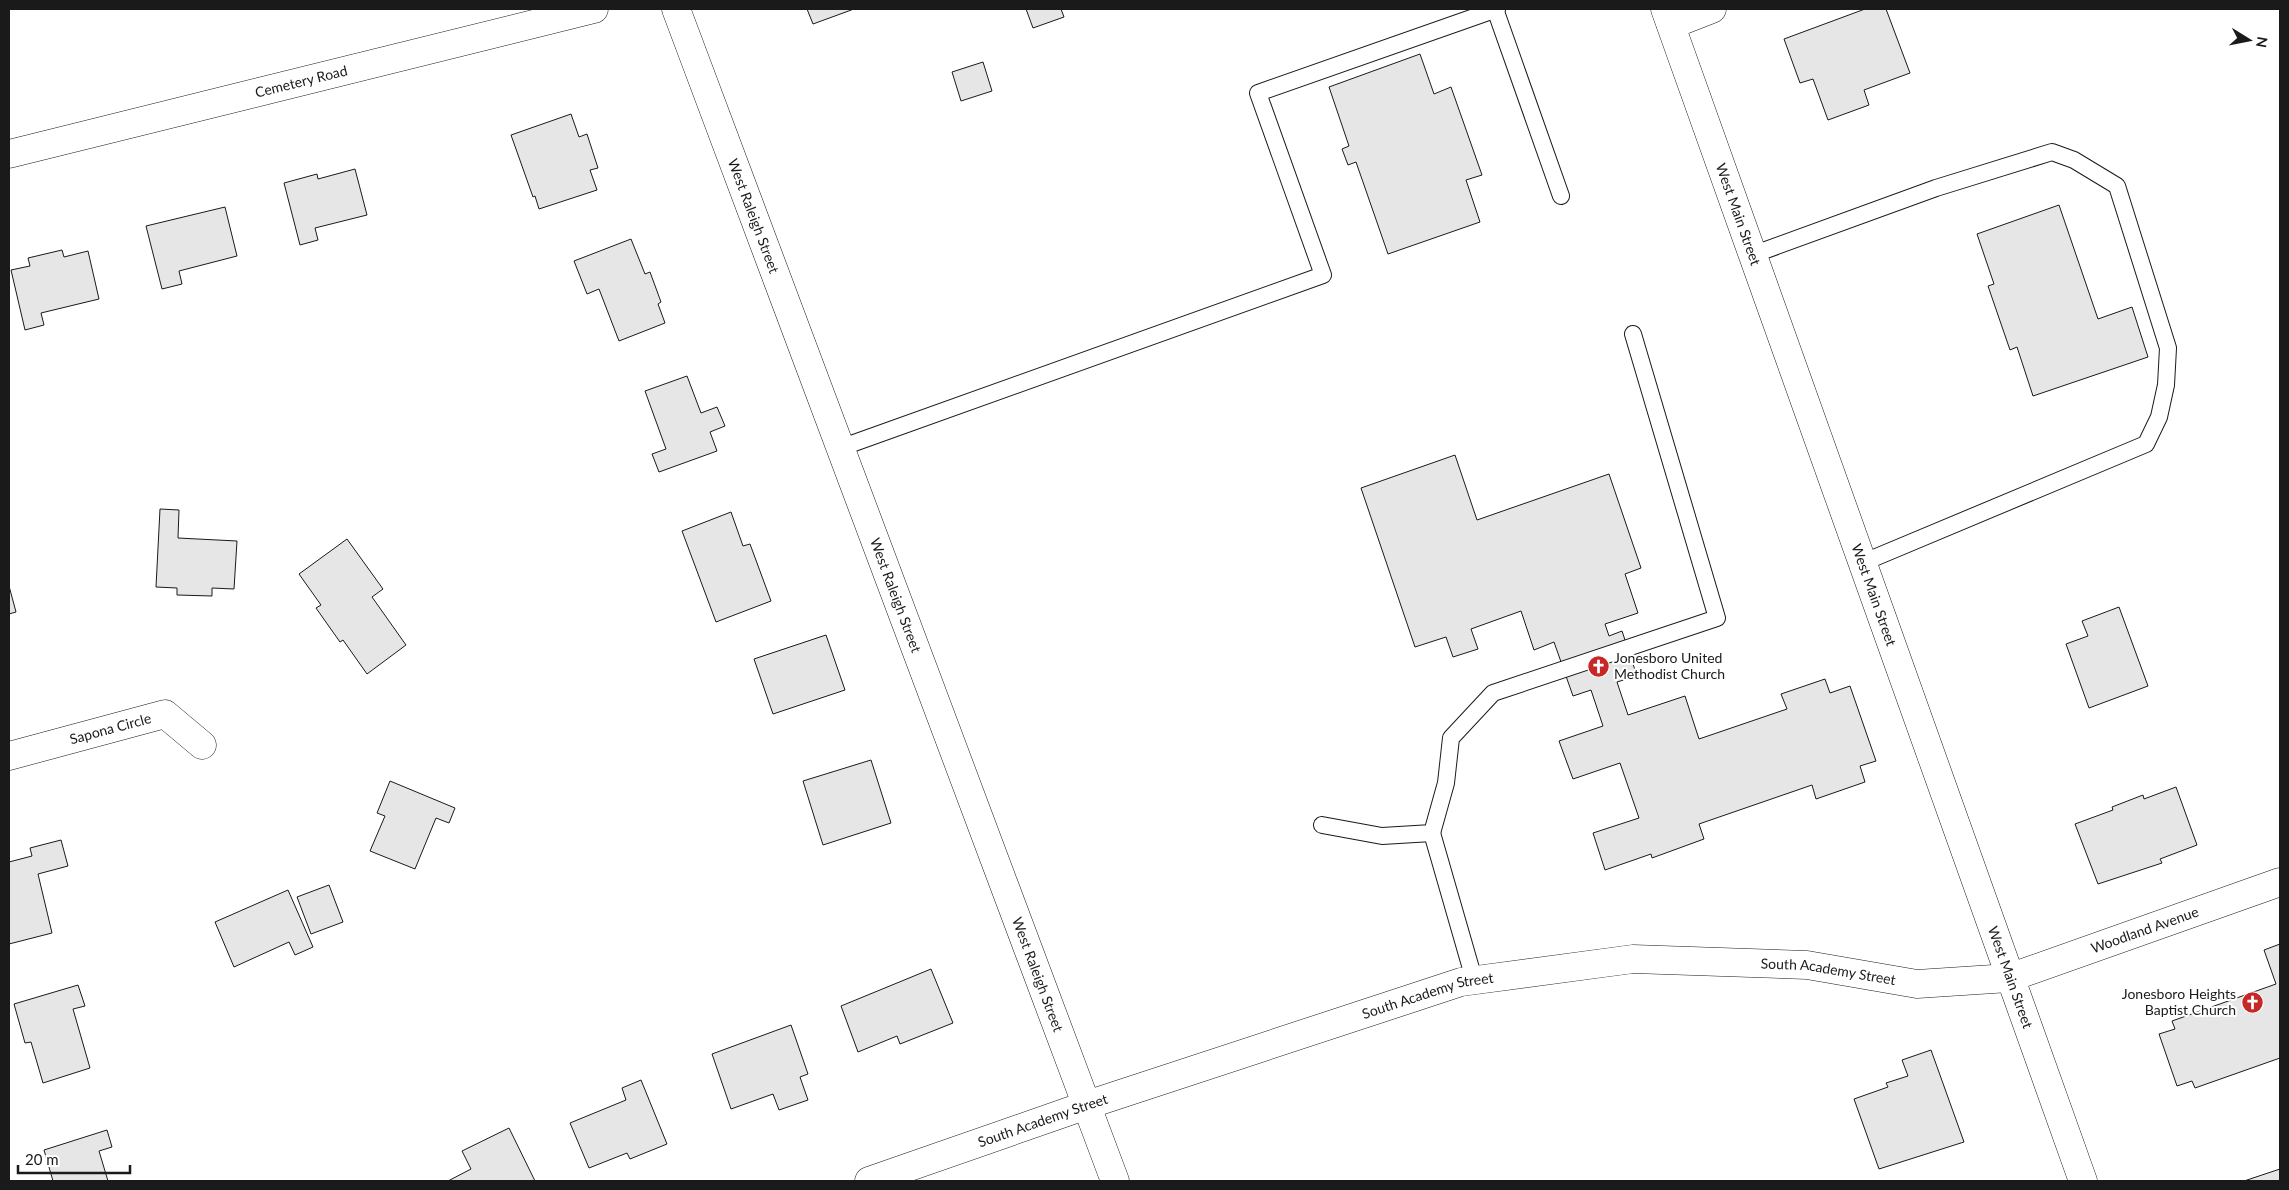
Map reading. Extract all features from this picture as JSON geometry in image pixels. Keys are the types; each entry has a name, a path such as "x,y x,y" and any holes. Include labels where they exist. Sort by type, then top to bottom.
{"street":[{"name":"Cemetery Road","path":"9,154 594,9"},
{"name":"West Raleigh Street","path":"676,9 1114,1181"},
{"path":"1668,17 1712,9"},
{"name":"West Main Street","path":"1668,17 2009,978 2083,1181"},
{"name":"Sapona Circle","path":"9,756 164,714 202,745"},
{"name":"Woodland Avenue","path":"2009,978 2280,882"},
{"name":"South Academy Street","path":"870,1181 1087,1105 1474,979 1633,959 1807,965 1917,984 2009,978"}],"lane":[{"path":"840,448 1323,275 1258,92 1496,9 1561,196"},
{"path":"1752,255 1936,188 2052,152 2074,160 2117,186 2168,348 2166,385 2159,417 2146,444 1862,563"},
{"path":"1474,979 1432,833 1446,783 1451,738 1492,692 1718,618 1634,334"},
{"path":"1322,825 1382,836 1432,833"}],"building":[{"path":"807,9 854,9 813,24"},
{"path":"1026,9 1061,9 1064,17 1033,28"},
{"path":"1865,9 1886,9 1910,73 1864,90 1869,105 1828,120 1813,79 1800,83 1784,39"},
{"path":"1420,54 1434,94 1451,87 1482,175 1466,180 1480,222 1388,254 1356,162 1348,165 1342,149 1349,146 1329,87"},
{"path":"983,62 992,91 961,101 952,72"},
{"path":"571,114 579,137 587,134 598,168 590,170 597,190 539,209 511,135"},
{"path":"355,169 367,215 315,228 318,240 300,245 284,183 317,174 318,179"},
{"path":"2059,205 2098,319 2132,307 2148,357 2033,396 2017,347 2010,350 1988,286 1994,284 1977,234"},
{"path":"225,207 237,256 179,271 182,284 162,289 146,226"},
{"path":"631,239 645,274 650,272 661,302 658,304 665,323 619,341 599,289 587,294 574,261"},
{"path":"62,250 64,257 88,251 99,299 41,313 44,325 25,330 11,270 30,266 28,258"},
{"path":"687,376 701,413 717,407 725,426 710,432 717,451 659,472 652,454 666,449 645,391"},
{"name":"Jonesboro United Methodist Church","path":"1455,455 1477,520 1609,474 1641,568 1625,574 1638,613 1605,624 1609,636 1622,631 1637,676 1617,682 1628,715 1685,696 1699,739 1787,709 1781,694 1825,679 1830,693 1850,686 1876,761 1860,766 1865,782 1816,799 1812,785 1699,824 1704,839 1652,858 1651,854 1605,870 1593,833 1639,818 1620,763 1573,779 1559,741 1603,726 1591,690 1573,696 1554,642 1534,650 1521,611 1471,629 1478,649 1453,657 1446,637 1415,647 1361,488"},
{"path":"160,509 179,510 178,538 237,541 234,589 212,588 212,596 177,595 177,588 156,587"},
{"path":"731,512 743,546 750,544 771,601 716,622 682,531"},
{"path":"347,539 383,589 372,597 406,645 367,674 343,640 340,642 316,608 321,605 299,574"},
{"path":"9,586 16,612 9,614"},
{"path":"2119,607 2148,686 2089,708 2066,644 2088,636 2082,621"},
{"path":"826,635 845,690 773,714 754,659"},
{"path":"871,760 891,823 823,845 803,781"},
{"path":"390,781 455,808 449,823 436,818 415,869 370,851 385,816 377,813"},
{"path":"2176,787 2197,845 2160,859 2162,863 2098,884 2075,824 2113,810 2112,807 2143,795 2144,799"},
{"path":"61,840 68,866 38,874 52,933 9,944 9,862 32,856 30,848"},
{"path":"329,885 343,922 311,934 297,897"},
{"path":"288,890 313,947 295,955 289,942 234,967 215,922"},
{"name":"Jonesboro Heights Baptist Church","path":"2280,944 2280,1058 2195,1088 2192,1081 2177,1086 2159,1034 2175,1029 2172,1021 2276,984 2264,950"},
{"path":"931,969 953,1023 900,1044 897,1036 858,1052 841,1006"},
{"path":"78,985 85,1006 73,1009 90,1068 43,1083 31,1042 25,1043 14,1004"},
{"path":"791,1025 808,1074 800,1077 808,1100 779,1110 773,1094 731,1109 712,1054"},
{"path":"1931,1050 1964,1142 1879,1169 1854,1099 1888,1087 1886,1083 1908,1076 1902,1060"},
{"path":"641,1080 667,1144 630,1159 627,1153 589,1168 570,1123 626,1100 622,1088"},
{"path":"509,1128 535,1181 448,1181 471,1169 462,1151"},
{"path":"107,1130 112,1147 99,1151 108,1181 53,1181 44,1150"},
{"path":"2280,1169 2280,1181 2244,1181"}],"place":[{"name":"Jonesboro United Methodist Church","path":"1598,666"},
{"name":"Jonesboro Heights Baptist Church","path":"2252,1002"}]}
